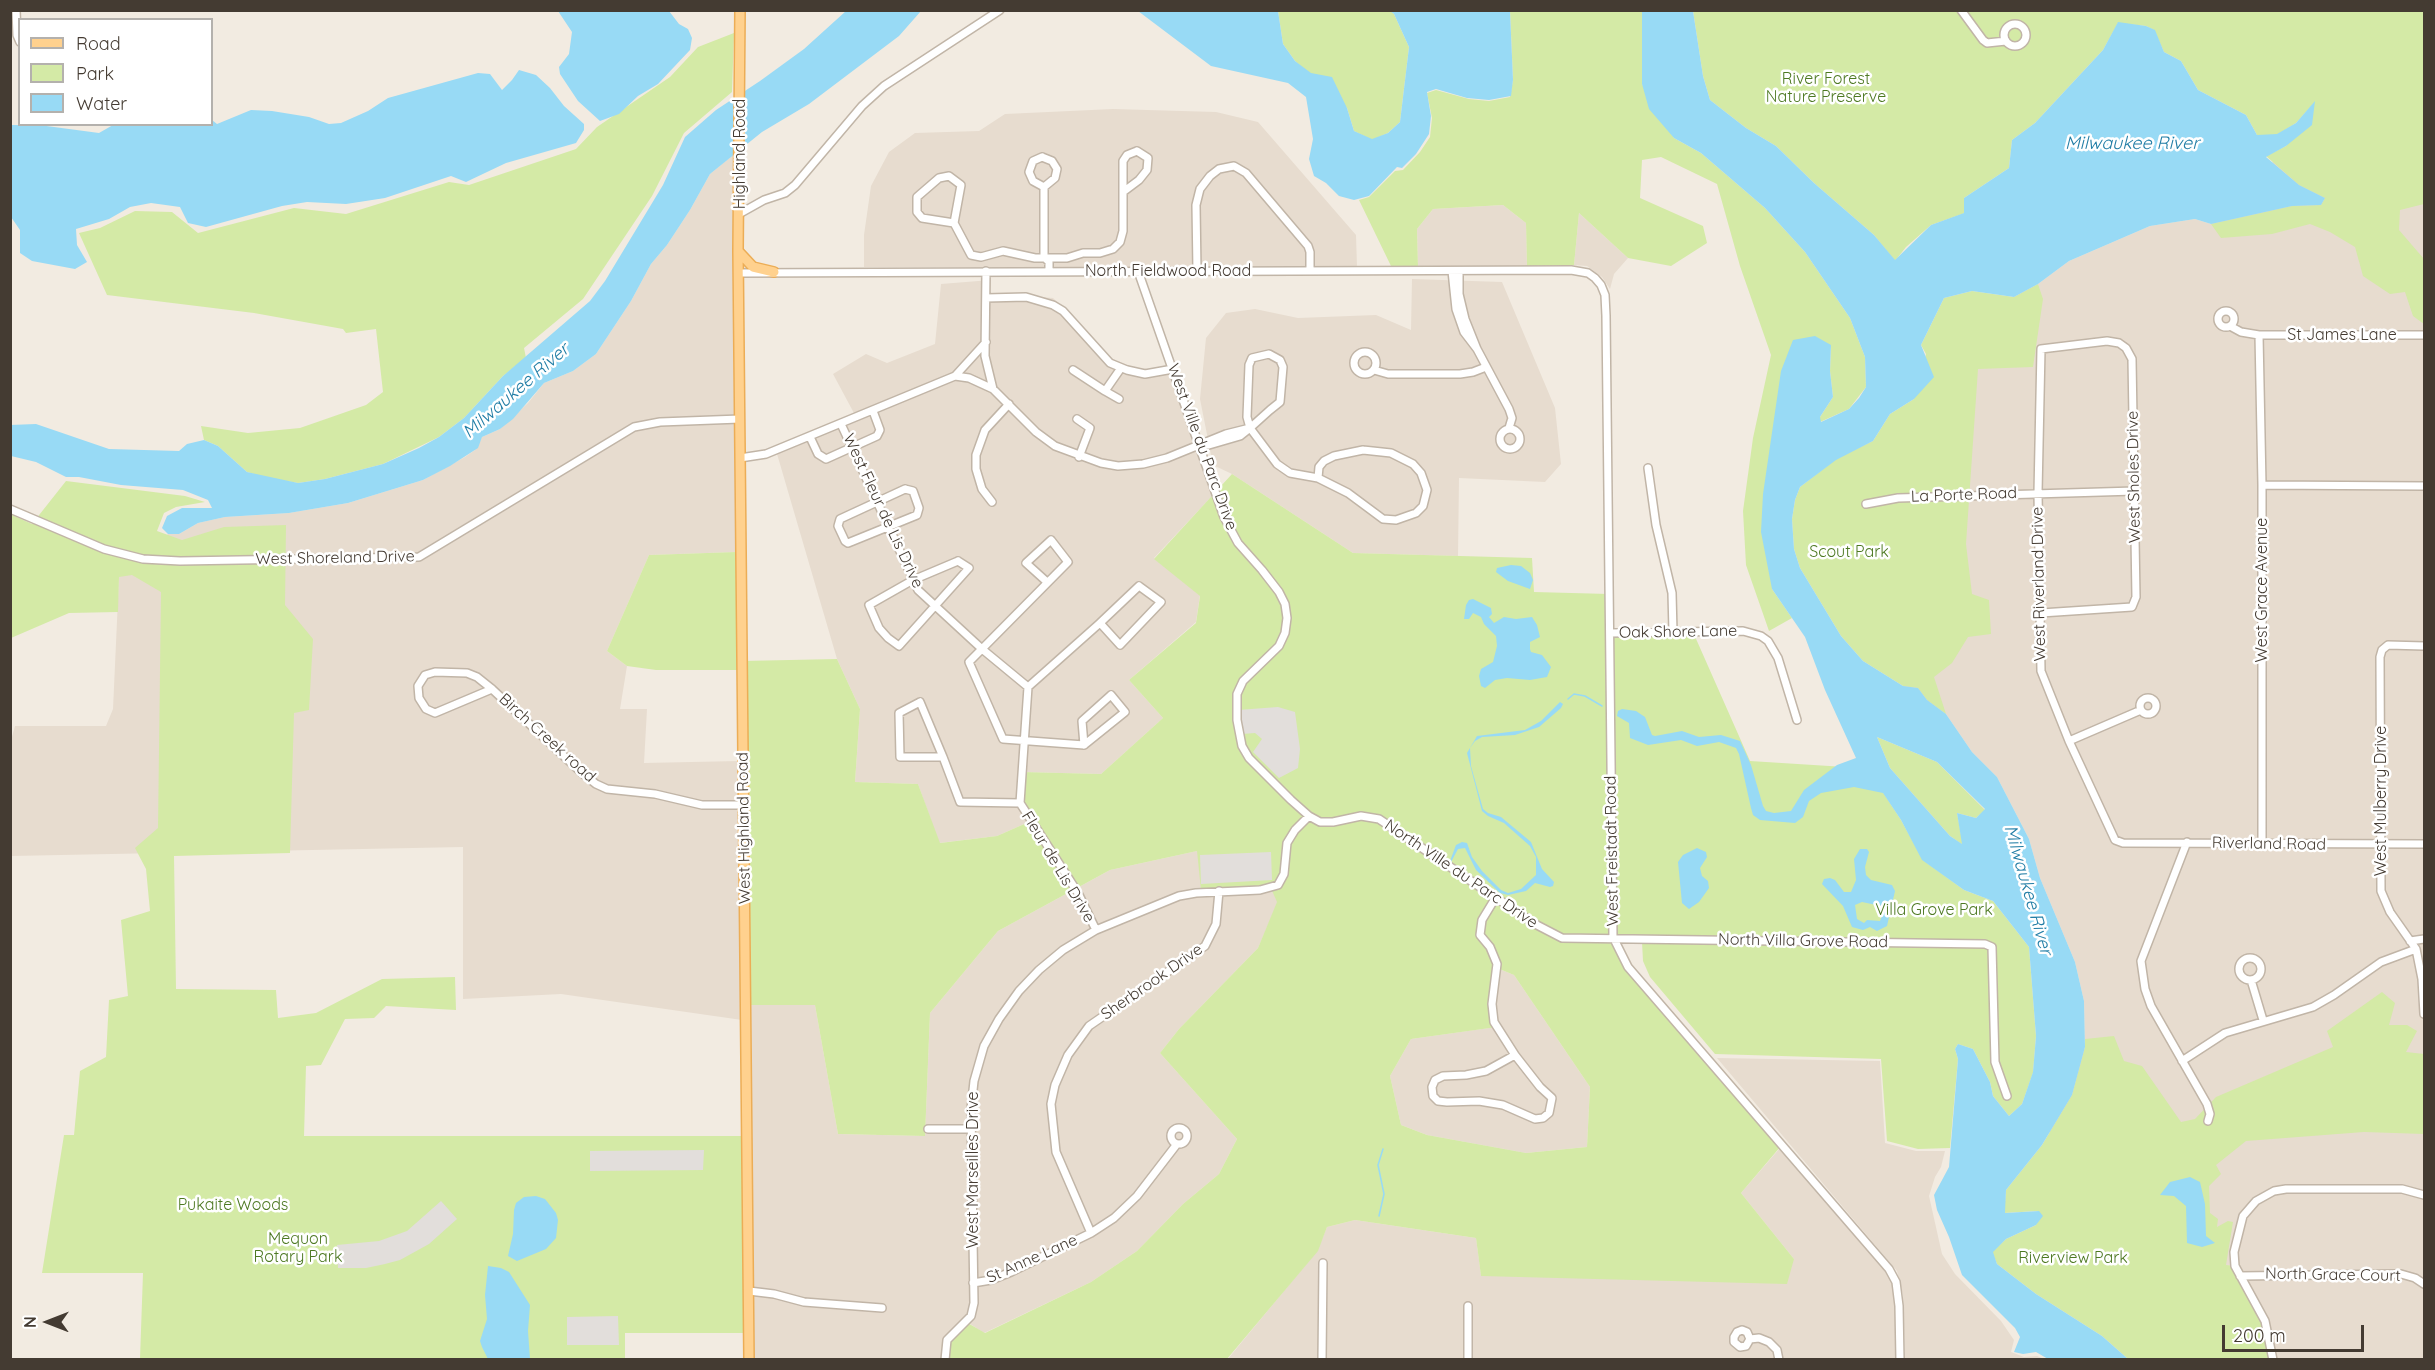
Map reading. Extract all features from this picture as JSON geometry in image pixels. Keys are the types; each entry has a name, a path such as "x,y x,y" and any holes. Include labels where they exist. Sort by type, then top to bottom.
{"main road":[{"name":"Highland Road","path":"739,297 740,11"},
{"path":"738,251 753,267 774,272"},
{"name":"West Highland Road","path":"739,297 749,1359"}],"street":[{"path":"16,10 18,37"},
{"path":"740,11 746,10"},
{"path":"740,214 765,200 785,193 795,185 862,106 884,86 1000,10"},
{"path":"1961,10 1983,40 1988,43 2006,41"},
{"path":"954,223 922,218 917,212 917,197 939,178 949,176 961,185 954,223 971,255 981,257 1003,251 1026,257 1067,258 1083,253 1100,253 1113,249 1120,242 1123,231 1124,161 1127,155 1137,151 1143,153 1148,158 1148,170 1124,192"},
{"path":"1042,157 1052,161 1057,169 1055,178 1044,187 1033,180 1029,172 1033,161 1042,157"},
{"path":"1197,271 1196,205 1200,189 1219,169 1234,166 1246,173 1308,246 1310,271"},
{"path":"1040,271 1040,263 1044,257 1044,187"},
{"path":"1044,257 1049,262 1049,271"},
{"name":"North Fieldwood Road","path":"739,273 1571,270 1588,273 1595,278"},
{"path":"986,271 985,356 993,389"},
{"name":"West Ville du Parc Drive","path":"1138,271 1201,445 1224,518 1238,543 1262,570 1285,604 1287,618 1285,633 1279,646 1243,681 1237,694 1237,720 1242,746 1250,760 1309,816"},
{"path":"1455,271 1456,294 1462,320 1470,342 1477,349 1509,409 1512,418 1509,428"},
{"name":"West Freistadt Road","path":"1595,278 1605,295 1606,316 1613,937 1628,967 1889,1269 1896,1282 1899,1306 1900,1359"},
{"path":"986,298 1026,297 1053,305 1063,311 1110,363 1121,368 1144,374 1173,369"},
{"name":"St James Lane","path":"2230,326 2241,332 2259,335 2424,335"},
{"name":"West Grace Avenue","path":"2259,335 2262,485 2262,844"},
{"name":"West Sholes Drive","path":"2041,350 2107,341 2119,343 2126,348 2132,359 2136,597 2132,607 2041,613"},
{"path":"740,458 758,457 955,376 986,342"},
{"name":"West Riverland Drive","path":"2041,350 2038,493 2041,671 2069,741 2115,840"},
{"path":"955,376 969,378 993,389 1036,432 1056,446 1080,457 1118,466 1143,464 1167,458 1226,434 1250,428 1280,402 1283,367 1280,360 1269,354 1252,358 1249,365 1247,417 1250,428 1277,464 1290,473 1318,478 1348,493 1383,519 1396,520 1416,513 1426,500 1427,490 1421,473 1413,464 1391,453 1363,450 1334,456 1324,461 1319,467 1318,478"},
{"path":"1374,370 1388,374 1460,374 1486,367"},
{"path":"1105,392 1121,368"},
{"path":"1073,370 1119,399"},
{"path":"992,502 982,489 976,469 976,455 985,430 1009,405"},
{"path":"810,437 823,458 852,447 880,433 873,411"},
{"name":"West Shoreland Drive","path":"10,508 104,549 143,559 180,561 420,557 634,427 653,422 740,419"},
{"path":"1077,419 1090,428 1080,457"},
{"name":"West Fleur de Lis Drive","path":"841,424 918,590 982,649 1028,687"},
{"path":"1648,468 1656,525 1672,593 1673,632"},
{"path":"2262,485 2424,486"},
{"path":"905,489 913,491 920,508 917,515 848,543 838,526 840,519 877,503 905,489"},
{"name":"La Porte Road","path":"1866,504 1899,498 2134,491"},
{"path":"1047,582 1026,563 1051,540 1068,562 969,662 1003,739 1084,745 1125,712 1111,695 1082,721 1084,745"},
{"path":"958,561 969,568 899,646 879,628 869,605 914,580 958,561"},
{"path":"943,758 900,758 898,713 920,702 943,758 960,802 1020,803 1028,687 1139,586 1161,602 1120,645 1100,623"},
{"name":"Oak Shore Lane","path":"1610,633 1743,631 1761,636 1768,640 1786,679 1797,720"},
{"name":"West Mulberry Drive","path":"2424,646 2388,645 2382,650 2380,657 2382,891 2390,912 2421,959 2424,1014"},
{"name":"Birch Creek road","path":"492,689 435,713 426,709 419,698 418,686 425,675 435,672 460,673 477,677 492,689 596,784 618,792 655,794 702,805 744,805"},
{"path":"2069,741 2141,710"},
{"name":"Fleur de Lis Drive","path":"1020,803 1078,893 1096,930"},
{"name":"West Marseilles Drive","path":"945,1359 948,1340 971,1316 974,1303 970,1129 974,1081 984,1046 999,1019 1019,991 1039,970 1063,950 1096,930 1179,896 1219,891 1260,890 1278,885 1284,874 1287,843 1295,830 1309,816"},
{"name":"North Ville du Parc Drive","path":"1309,816 1327,823 1361,816 1379,819 1557,937 1613,937"},
{"name":"Riverland Road","path":"2115,840 2123,843 2424,844"},
{"path":"2187,842 2141,961 2145,989 2151,1006 2207,1106 2210,1114 2208,1121"},
{"name":"Sherbrook Drive","path":"1091,1233 1056,1152 1051,1104 1054,1085 1068,1055 1089,1026 1204,946 1216,924 1219,891"},
{"path":"1496,897 1482,920 1480,935 1490,947 1497,964 1492,1004 1494,1022 1515,1055 1540,1087 1552,1098 1549,1113 1543,1118 1535,1119 1503,1105 1479,1101 1438,1101 1433,1096 1432,1087 1435,1080 1443,1076 1486,1071 1515,1055"},
{"name":"North Villa Grove Road","path":"1613,937 1985,944 1992,947 1995,1062 2007,1096"},
{"path":"2410,941 2424,939"},
{"path":"2182,1061 2225,1033 2263,1020 2294,1014 2313,1006 2334,995 2380,962 2416,949"},
{"path":"2251,980 2263,1020"},
{"path":"928,1129 970,1129"},
{"name":"St Anne Lane","path":"973,1283 991,1280 1011,1272 1091,1233 1126,1208 1177,1144"},
{"path":"2273,1359 2265,1321 2235,1266 2234,1252 2243,1216 2256,1201 2274,1191 2286,1189 2402,1189 2424,1195"},
{"path":"1322,1359 1323,1263"},
{"name":"North Grace Court","path":"2240,1276 2401,1274 2424,1284"},
{"path":"749,1291 774,1294 804,1302 882,1308"},
{"path":"1468,1306 1468,1359"},
{"path":"1750,1340 1759,1338 1769,1342 1777,1350 1779,1359"}],"shaded area":[{"path":"2424,11 2424,1359 2275,1359 2268,1324 2236,1266 2126,1265 2049,1132 2085,1047 2084,1001 2075,962 2040,878 2029,839 1997,777 1972,752 1946,714 1903,686 1840,457 1873,441 2014,297 2038,284 2069,261 2150,226 2195,219 2211,224"},
{"path":"1113,109 1216,112 1258,122 1356,235 1357,267 864,267 864,235 871,186 889,152 915,133 979,131 1005,114"},
{"path":"733,155 736,552 649,555 607,651 627,666 620,709 647,709 644,763 739,761 742,1020 561,994 463,999 463,847 11,856 10,744 15,726 106,726 113,709 119,577 168,534 179,534 198,523 225,517 289,513 348,503 423,480 465,457 475,450 482,437 500,429 528,403 544,383 573,371 596,354 631,301 651,264 667,245 690,210 710,174"},
{"path":"1503,205 1526,223 1527,266 1418,267 1417,229 1433,209"},
{"path":"1579,213 1628,258 1614,274 1610,289 1602,277 1587,266 1574,265"},
{"path":"1412,279 1502,282 1555,408 1561,464 1545,482 1459,478 1458,556 1353,553 1232,474 1213,465 1200,399 1206,338 1226,313 1255,309 1298,318 1376,315 1411,330"},
{"path":"991,280 990,293 1053,298 1108,356 1129,369 1160,370 1167,365 1213,495 1154,558 1200,595 1196,622 1129,680 1163,718 1101,774 1022,772 1031,821 997,836 939,843 918,784 855,782 860,709 837,659 775,447 855,415 833,374 866,354 887,363 935,344 941,284"},
{"path":"1278,707 1295,712 1300,749 1298,768 1279,778 1253,752 1262,739 1255,733 1242,734 1238,710"},
{"path":"1197,851 1271,886 1278,902 1258,948 1179,1029 1160,1053 1237,1139 1219,1174 1183,1204 1137,1251 1091,1282 984,1333 964,1320 944,1340 943,1359 752,1359 748,1005 815,1005 838,1134 925,1136 930,1013 998,931 1110,870"},
{"path":"1271,852 1272,880 1201,884 1200,855"},
{"path":"1497,968 1514,975 1590,1087 1587,1147 1526,1153 1427,1135 1401,1125 1390,1076 1411,1039 1496,1027 1494,1022"},
{"path":"1717,1058 1880,1061 1885,1143 1916,1151 1945,1151 1929,1196 1942,1254 1955,1274 2001,1321 2014,1340 2011,1352 2024,1357 2037,1356 2044,1359 1905,1359 1903,1295 1897,1271"},
{"path":"1780,1148 1890,1277 1896,1298 1898,1359 1227,1360 1317,1251 1327,1227 1355,1220 1476,1238 1481,1275 1794,1259 1741,1193"},
{"path":"704,1150 703,1170 590,1171 590,1151"},
{"path":"441,1201 457,1219 429,1244 400,1260 385,1264 366,1268 338,1268 337,1245 379,1241 407,1231"},
{"path":"618,1316 619,1345 567,1345 567,1317"}],"green space":[{"path":"1390,10 1409,47 1400,122 1388,133 1372,140 1354,131 1347,108 1295,61 1283,44 1278,11"},
{"path":"1510,11 1642,11 1642,84 1674,138 1701,153 1765,208 1805,252 1850,318 1865,357 1866,387 1849,409 1820,422 1820,417 1833,397 1830,371 1831,345 1772,589 1792,618 1769,631 1746,565 1743,511 1753,438 1771,355 1740,266 1717,184 1661,157 1642,160 1640,198 1703,226 1707,243 1671,266 1628,258 1579,213 1574,265 1527,266 1526,223 1503,205 1433,209 1417,229 1418,267 1391,266 1359,200 1369,197 1395,171 1403,170 1430,137 1432,118 1427,93 1436,90 1469,99 1489,101 1510,97 1513,80"},
{"name":"River Forest Nature Preserve","path":"1693,11 2424,11 2424,204 2400,210 2399,230 2424,259 2424,324 2413,316 2405,292 2390,294 2363,276 2355,247 2330,232 2310,224 2272,234 2221,238 2211,224 2292,206 2321,205 2325,198 2299,185 2266,156 2286,146 2315,102 2296,123 2277,135 2257,135 2246,115 2198,90 2181,61 2164,52 2154,30 2146,26 2118,23 2103,50 2035,123 2012,140 2009,168 1964,198 1965,213 1931,225 1906,247 1895,261 1874,235 1814,183 1776,146 1746,128 1710,100 1703,76"},
{"path":"734,33 732,92 684,133 652,196 583,299 524,348 526,358 503,376 464,418 439,437 383,464 325,479 298,483 268,478 247,472 218,446 204,440 201,426 248,433 300,428 366,405 383,392 376,329 346,333 343,329 254,313 107,295 79,233 100,228 135,211 172,212 198,233 294,208 346,214 449,182 469,185 576,149 597,127 670,77 698,47"},
{"name":"Scout Park","path":"2038,284 2043,299 2033,367 1978,369 1966,544 1972,594 1989,600 1991,634 1968,637 1952,663 1934,677 1946,714 1927,700 1918,688 1903,686 1863,661 1841,636 1800,568 1794,549 1792,519 1795,500 1800,487 1836,459 1873,441 1890,414 1914,399 1926,354 1921,345 1944,298 1972,291 2014,297"},
{"name":"Villa Grove Park","path":"1232,474 1353,553 1532,558 1534,592 1609,594 1610,633 1693,632 1750,761 1861,768 1879,786 1923,860 1964,890 1993,901 2029,947 2036,1036 2033,1073 2022,1104 2009,1116 1993,1096 1990,1082 1973,1049 1958,1044 1955,1049 1958,1059 1950,1148 1918,1149 1887,1141 1881,1059 1715,1054 1650,977 1643,961 1642,942 1981,946 1988,950 1995,1066 1992,947 1985,944 1614,937 1628,967 1781,1146 1741,1193 1794,1259 1787,1284 1481,1276 1476,1238 1355,1220 1327,1227 1318,1251 1227,1359 945,1359 947,1340 966,1322 985,1333 1091,1282 1137,1251 1183,1204 1219,1174 1237,1139 1160,1053 1179,1029 1258,948 1277,902 1270,886 1201,890 1197,851 1110,870 998,931 930,1013 925,1136 838,1134 815,1005 746,1005 742,661 837,659 860,709 855,782 918,784 940,843 997,836 1031,821 1020,803 1022,772 1101,774 1163,718 1129,680 1196,623 1200,596 1154,559","holes":["1497,968 1514,975 1590,1087 1587,1147 1526,1153 1427,1135 1401,1125 1390,1076 1411,1039 1497,1027 1492,1014"]},
{"path":"66,481 185,496 205,502 176,507 164,513 157,531 182,540 224,527 286,525 285,605 313,639 309,710 294,713 290,853 174,856 176,989 276,990 278,1018 316,1013 382,979 455,977 456,1010 386,1006 374,1018 345,1019 321,1065 306,1066 304,1136 747,1136 749,1333 625,1333 625,1360 140,1359 143,1273 42,1273 64,1135 74,1135 80,1071 106,1057 109,1000 128,996 121,920 150,911 146,869 135,848 158,828 161,592 132,575 119,577 118,612 69,613 11,638 10,514 32,524"},
{"path":"736,552 738,670 656,670 627,666 607,651 649,555"},
{"path":"1877,737 1937,762 1985,810 1976,818 1957,813 1963,845 1950,836 1890,768"},
{"name":"Riverview Park","path":"2382,992 2395,1003 2389,1025 2407,1025 2417,1031 2406,1052 2424,1054 2424,1134 2364,1132 2246,1141 2216,1165 2221,1174 2209,1186 2210,1213 2218,1219 2217,1227 2228,1221 2233,1222 2226,1265 2235,1266 2265,1321 2273,1359 2128,1359 2102,1336 2036,1294 1997,1264 1992,1252 2006,1239 2036,1225 2038,1211 2004,1213 2006,1190 2042,1145 2072,1095 2085,1047 2085,1039 2114,1036 2124,1061 2142,1066 2181,1122 2195,1119 2216,1097 2333,1047 2327,1031"}],"water":[{"path":"558,11 669,11 679,24 688,29 692,38 690,50 658,84 638,96 619,114 600,121 578,101 560,74 559,67 569,54 572,32"},
{"path":"846,11 921,11 899,36 809,104 762,132 710,174 690,210 667,245 651,264 631,301 596,354 573,371 544,383 513,419 500,429 482,437 478,448 450,466 423,480 348,503 289,513 225,517 198,523 179,534 168,534 162,528 167,516 182,508 212,508 208,500 183,490 121,485 79,477 66,477 36,462 11,456 10,425 36,424 109,449 179,451 187,444 204,440 218,446 247,472 298,483 325,479 383,464 419,448 439,437 464,418 503,376 590,301 605,281 663,185 685,137 716,110 804,49"},
{"path":"1138,11 1278,11 1283,44 1295,61 1311,73 1332,77 1347,108 1354,131 1372,139 1388,133 1400,122 1409,47 1394,14 1390,11 1510,11 1513,80 1511,96 1489,100 1467,98 1436,89 1427,92 1431,116 1429,134 1416,154 1402,168 1397,167 1369,196 1354,200 1339,196 1326,183 1314,176 1309,159 1313,139 1306,97 1288,83 1211,66"},
{"name":"Milwaukee River","path":"1642,11 1693,11 1703,76 1710,100 1746,128 1776,146 1814,183 1874,235 1895,260 1931,225 1964,213 1964,198 2009,168 2012,140 2035,123 2103,50 2118,22 2146,26 2155,30 2164,52 2181,61 2198,90 2246,115 2257,135 2277,134 2296,123 2315,101 2312,125 2286,146 2266,157 2299,185 2325,198 2321,205 2292,206 2211,224 2195,219 2150,226 2069,261 2038,284 2014,297 1972,291 1944,298 1921,345 1934,377 1914,399 1890,414 1873,441 1836,460 1800,487 1792,519 1794,549 1800,568 1841,636 1863,661 1903,686 1918,688 1927,700 1946,714 1972,752 1997,777 2029,839 2040,878 2075,962 2084,1001 2085,1047 2072,1095 2042,1145 2006,1190 2005,1213 2039,1211 2043,1216 2036,1225 2006,1239 1993,1252 1997,1264 2036,1294 2102,1336 2128,1359 2048,1359 2036,1352 2023,1354 2014,1352 2020,1337 2015,1328 1962,1275 1937,1210 1934,1195 1949,1167 1958,1059 1955,1049 1958,1044 1973,1049 1990,1082 1993,1096 2009,1116 2022,1104 2033,1072 2036,1036 2029,947 1993,901 1964,890 1922,860 1901,820 1883,793 1854,787 1821,793 1809,801 1803,817 1795,823 1760,820 1753,815 1736,748 1719,742 1697,746 1681,740 1648,745 1630,738 1629,723 1617,716 1618,711 1622,709 1636,711 1645,717 1652,735 1655,736 1682,731 1699,737 1721,735 1740,741 1751,765 1763,806 1766,811 1774,813 1791,811 1804,790 1837,765 1856,758 1825,690 1805,637 1772,589 1761,532 1763,494 1781,371 1793,340 1815,336 1831,345 1830,371 1833,397 1820,417 1821,422 1849,409 1859,398 1866,387 1865,357 1850,318 1805,252 1765,208 1701,153 1674,138 1649,109 1642,84","holes":["1877,737 1937,762 1985,809 1976,818 1957,813 1962,844 1950,836 1890,768"]},
{"path":"519,70 536,75 550,88 564,106 584,124 584,130 576,143 506,163 466,182 451,176 385,198 346,204 307,202 282,206 206,227 188,223 180,207 151,203 130,207 109,219 76,229 77,245 87,262 75,269 32,261 20,253 20,230 11,217 11,125 46,126 99,133 111,126 213,126 213,121 217,124 251,110 309,117 329,124 341,123 368,111 388,98 478,73 490,74 502,90"},
{"path":"1511,565 1521,566 1530,573 1533,580 1530,589 1508,581 1496,572 1497,568"},
{"path":"1473,599 1491,608 1492,614 1489,617 1494,623 1504,617 1516,619 1532,617 1540,637 1530,642 1530,649 1531,652 1542,655 1551,667 1547,677 1530,680 1507,678 1495,680 1485,688 1481,686 1479,676 1481,669 1493,662 1497,646 1496,636 1484,624 1481,617 1473,613 1469,619 1464,619 1466,605 1469,600"},
{"path":"1560,702 1563,704 1561,708 1539,727 1515,735 1482,737 1470,748 1471,766 1483,809 1501,817 1531,842 1542,869 1554,882 1550,887 1535,883 1526,891 1508,895 1500,893 1476,870 1465,848 1458,849 1450,861 1456,845 1462,842 1467,843 1472,857 1482,871 1501,890 1508,893 1521,889 1536,875 1536,857 1530,846 1504,823 1482,811 1467,753 1477,736 1525,730 1541,721"},
{"path":"1697,848 1706,852 1707,857 1700,868 1702,876 1708,881 1709,888 1699,902 1689,909 1682,903 1678,862 1683,855"},
{"path":"1860,849 1867,849 1869,852 1865,867 1866,875 1871,880 1892,885 1895,891 1887,926 1877,931 1870,927 1863,930 1852,927 1843,906 1822,884 1824,879 1830,878 1835,880 1844,892 1851,892 1856,880 1854,859","holes":["1862,902 1881,906 1883,913 1880,921 1867,920 1864,923 1857,919 1855,905"]},
{"path":"2190,1177 2200,1182 2205,1204 2206,1236 2215,1243 2202,1247 2187,1243 2186,1206 2174,1196 2160,1195 2170,1182"},
{"path":"536,1196 545,1199 556,1213 558,1220 556,1238 546,1249 517,1261 508,1256 516,1203 524,1197"},
{"path":"488,1266 509,1272 530,1305 528,1331 530,1359 488,1359 482,1347 480,1341 487,1319 485,1295"}],"waterway":[{"path":"1568,699 1574,694 1585,696 1602,706"},
{"path":"1379,1216 1384,1194 1378,1165 1383,1149"}],"park label":[{"name":"Pukaite Woods","path":"233,1205"},
{"name":"Mequon Rotary Park","path":"298,1248"}]}
